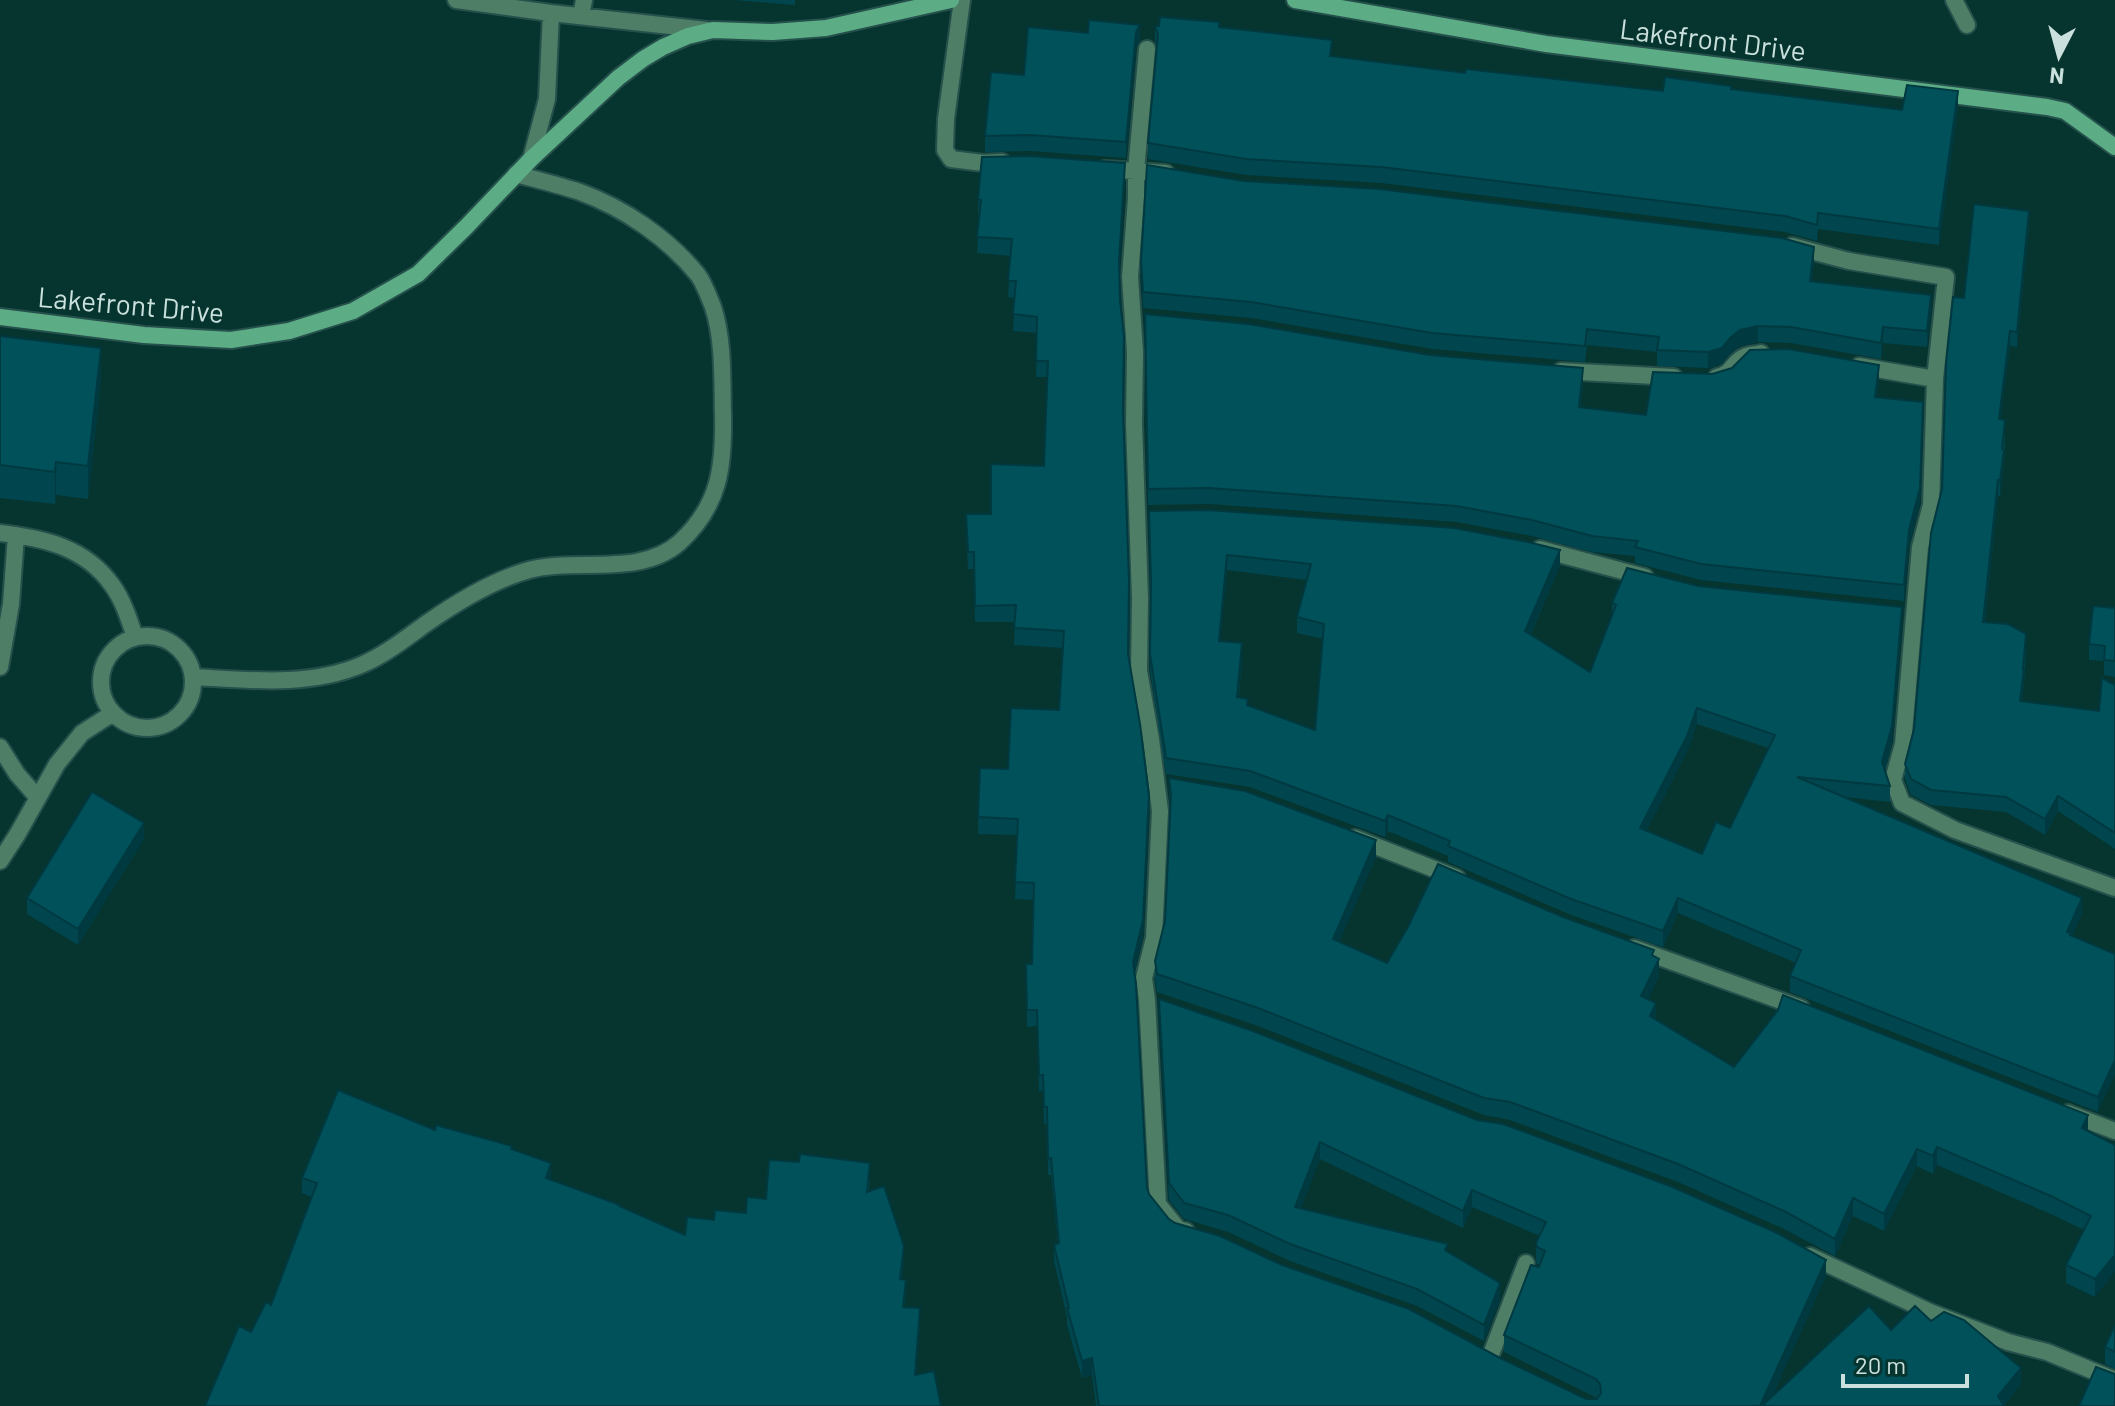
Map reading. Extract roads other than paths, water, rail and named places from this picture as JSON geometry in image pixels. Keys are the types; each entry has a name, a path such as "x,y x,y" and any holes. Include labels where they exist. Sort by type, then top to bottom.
{"street":[{"path":"456,0 551,13 582,8 713,30"},
{"name":"Lakefront Drive","path":"0,317 144,335 231,340 289,331 353,311 418,274 531,159 618,78 663,47 713,30 826,28 951,0"},
{"path":"962,0 946,119 945,150 951,159 983,163 1013,162"},
{"name":"Lakefront Drive","path":"1295,0 1546,44 2047,107 2065,111 2115,147"},
{"path":"1954,0 1967,25"},
{"path":"531,159 547,99 551,13"},
{"path":"1147,49 1130,277 1139,319 1135,352 1134,424 1143,516 1139,671 1151,739 1164,784 1154,938 1144,978 1154,1002 1158,1204 1178,1229 1197,1234"},
{"path":"1089,168 1158,171 1187,176"},
{"path":"194,677 269,681 304,679 348,670 387,652 436,617 505,578 545,567 618,564 654,557 678,544 695,527 719,483 724,452 722,357 714,310 699,276 666,242 630,216 580,192 516,174"},
{"path":"1769,242 1784,243 1849,261 1946,277 1935,379 1931,505 1907,613 1903,744 1893,780 1902,803 1955,830 2115,888"},
{"path":"1551,370 1709,379 1728,374 1746,355 1774,354"},
{"path":"1847,364 1935,379"},
{"path":"0,667 11,604 8,534 50,542 76,551 97,567 113,586 135,637"},
{"path":"1530,547 1668,583"},
{"path":"151,636 167,639 180,649 194,677 193,691 178,716 152,728 138,727 113,713 104,696 101,678 106,659 118,645 135,637 151,636"},
{"path":"0,861 57,764 82,733 113,713"},
{"path":"0,747 17,774 38,798"},
{"path":"1337,831 1468,883"},
{"path":"1625,945 1813,1013"},
{"path":"2056,1108 2115,1131"},
{"path":"1791,1245 1930,1312 2008,1342 2047,1352 2115,1380"},
{"path":"1490,1357 1526,1263"}]}
